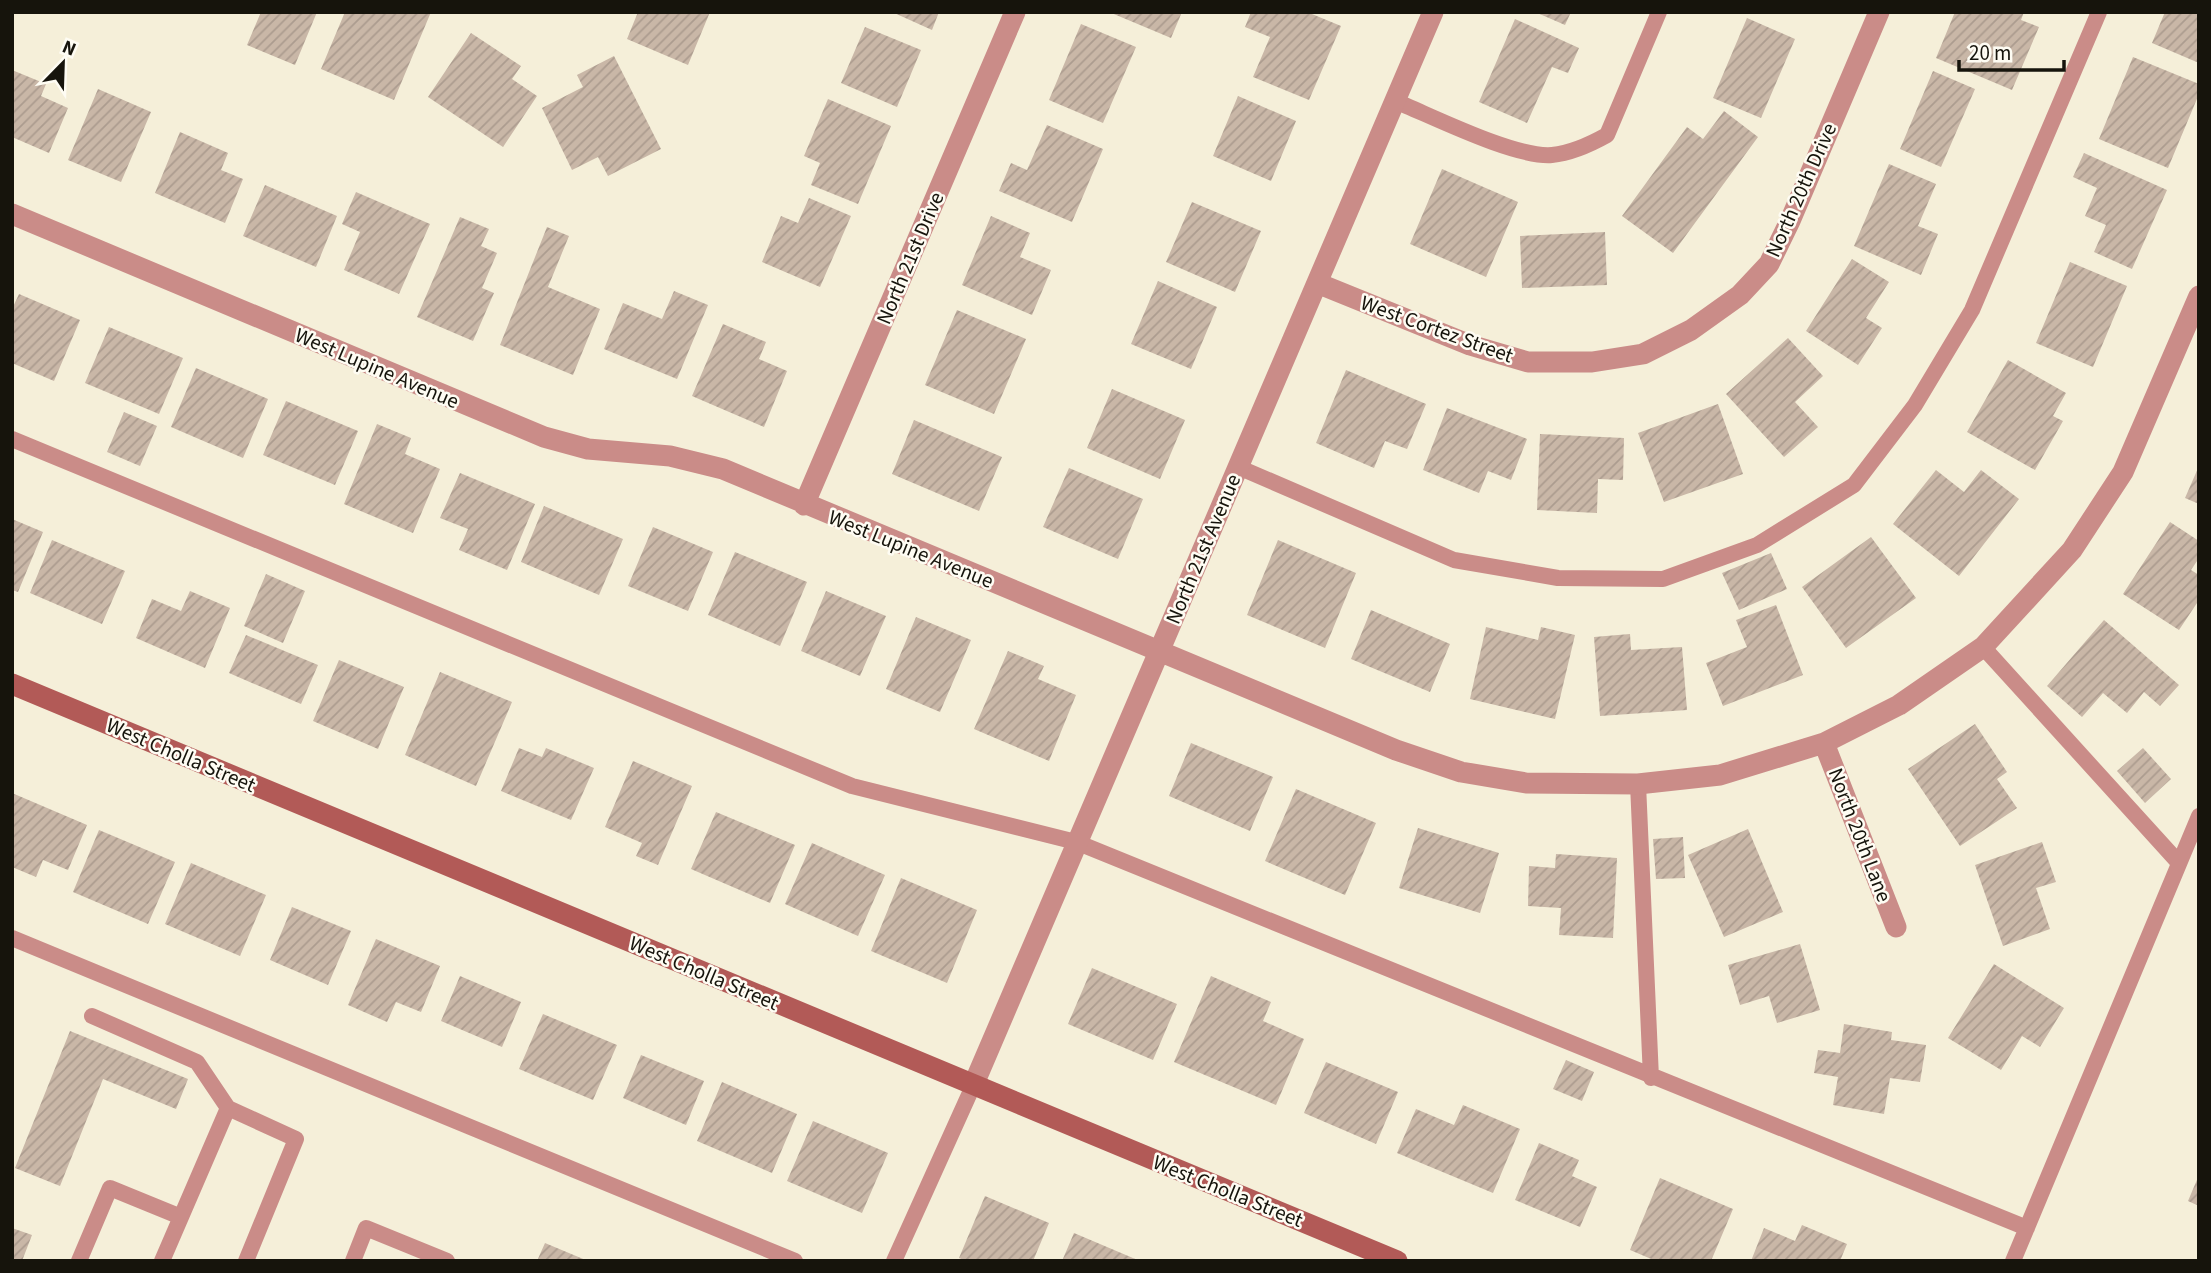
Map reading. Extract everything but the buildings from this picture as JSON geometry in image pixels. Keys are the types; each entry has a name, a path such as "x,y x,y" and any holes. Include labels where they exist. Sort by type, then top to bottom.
{"street":[{"name":"North 21st Drive","path":"804,505 1015,12"},
{"name":"North 21st Avenue","path":"973,1086 1433,12"},
{"name":"North 20th Drive","path":"1643,354 1691,330 1730,302 1769,264 1790,221 1878,12"},
{"name":"West Lupine Avenue","path":"12,214 544,437 588,449 670,456 723,470 1396,750 1461,772 1526,783 1638,784 1720,775 1824,743 1899,705 1983,647 2072,550 2123,472 2199,296"},
{"name":"West Cortez Street","path":"1317,283 1470,345 1528,362 1592,362 1643,354"},
{"name":"West Cholla Street","path":"12,684 1397,1261"},
{"name":"North 20th Lane","path":"1824,743 1896,927"}],"lane":[{"path":"1395,101 1523,151 1552,155 1589,145 1608,135 1659,12"},
{"path":"1238,467 1454,559 1558,578 1663,579 1757,545 1854,485 1915,405 1972,310 2099,12"},
{"path":"12,439 852,786 1076,842 1651,1078 2027,1228"},
{"path":"1983,647 2179,863"},
{"path":"1638,784 1651,1078"},
{"path":"2013,1261 2199,816"},
{"path":"12,938 795,1261"},
{"path":"92,1017 197,1062 228,1108 296,1139 246,1261"},
{"path":"894,1261 973,1086"},
{"path":"162,1261 228,1108"},
{"path":"79,1261 110,1188 181,1217"},
{"path":"353,1261 366,1228 447,1261"}]}
